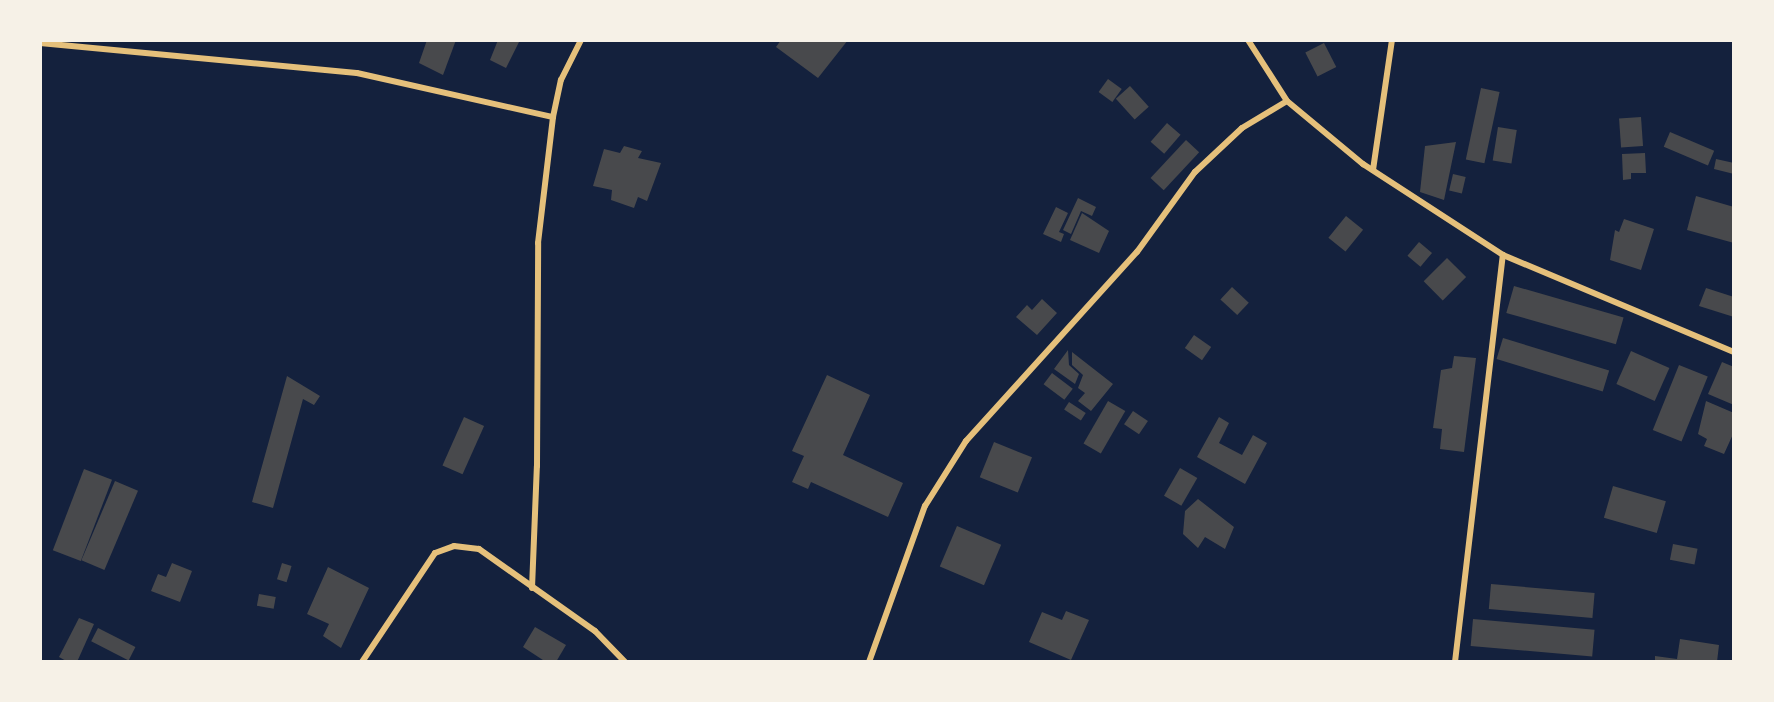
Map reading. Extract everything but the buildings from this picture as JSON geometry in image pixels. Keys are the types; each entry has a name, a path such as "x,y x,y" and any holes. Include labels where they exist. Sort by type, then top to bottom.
{"street":[{"path":"532,588 537,466 538,243 553,117 561,80 581,40"},
{"path":"1248,40 1287,101 1373,171 1503,255 1734,352"},
{"path":"1373,171 1392,40"},
{"path":"40,43 357,73 553,117"},
{"path":"869,662 925,506 966,441 1137,252 1195,172 1242,128 1287,101"},
{"path":"1455,662 1503,255"},
{"path":"362,662 435,553 454,546 479,549 595,631 625,662"}]}
